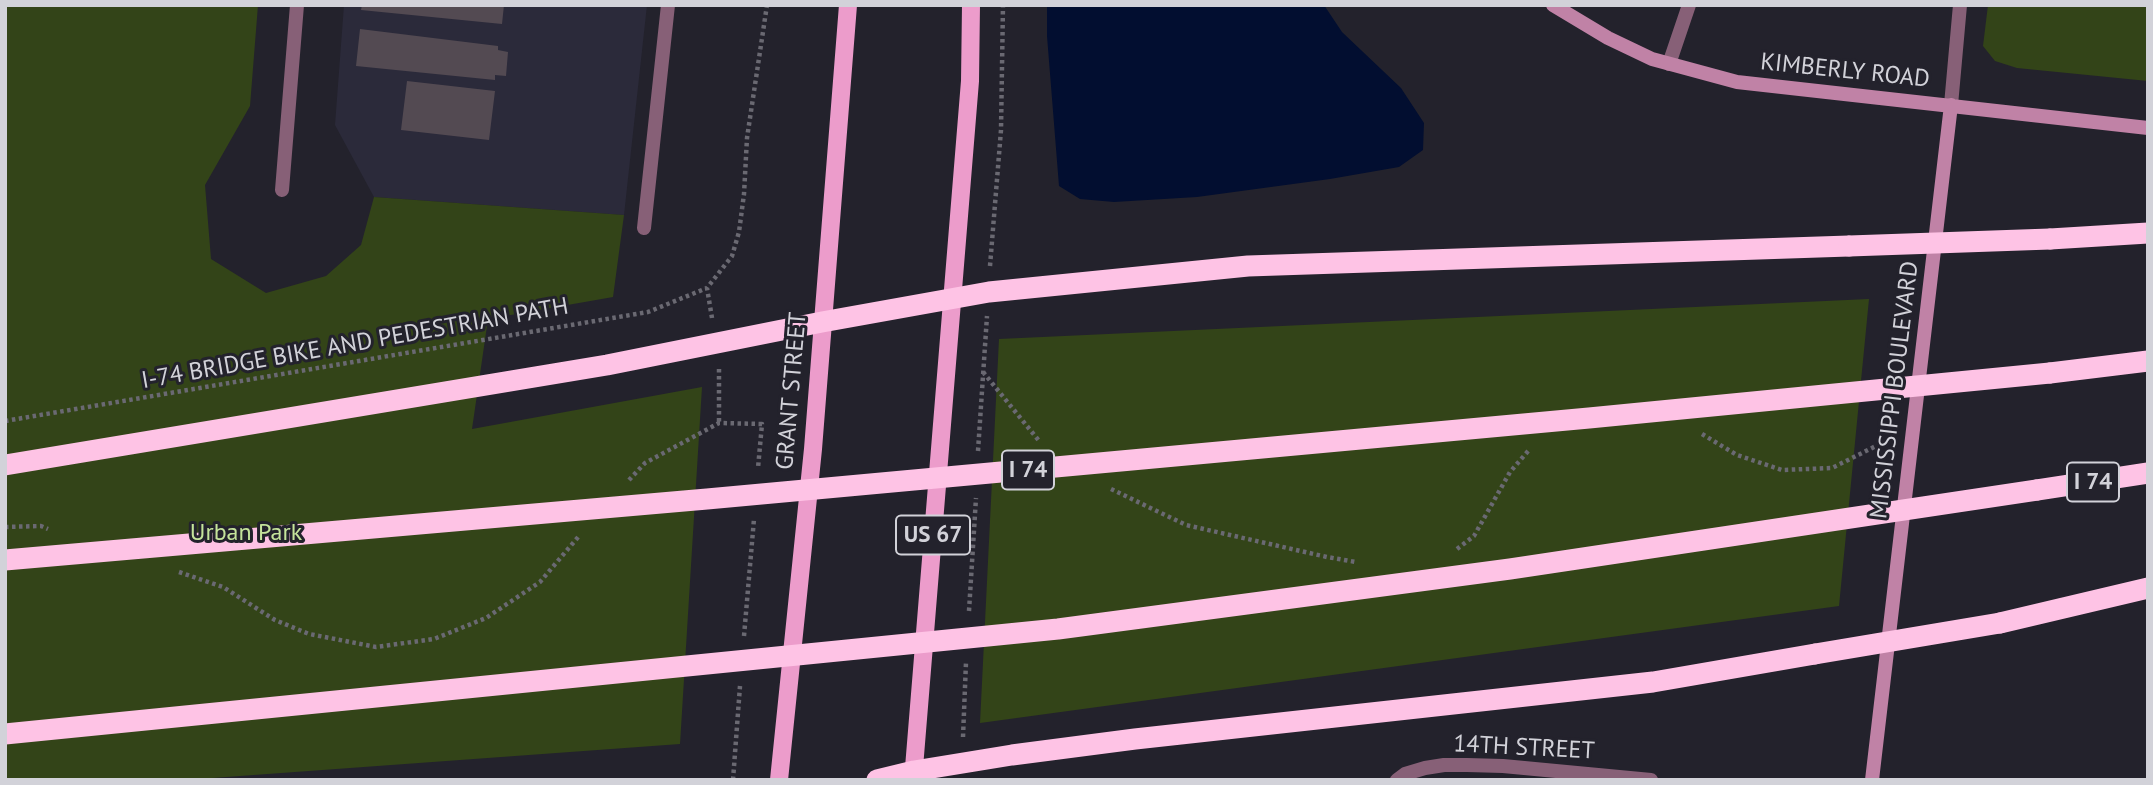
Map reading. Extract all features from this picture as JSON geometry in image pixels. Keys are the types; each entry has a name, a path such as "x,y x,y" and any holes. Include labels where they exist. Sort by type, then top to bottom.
{"highway":[{"path":"5,465 594,367 989,292 1248,266 2049,239 2148,233"},
{"name":"I 74","path":"5,559 706,499 1602,417 2148,361"},
{"name":"I 74","path":"5,734 1058,629 1510,569 2148,473"},
{"path":"877,780 913,776 1012,755 1149,737 1653,682 2000,623 2148,588"}],"main road":[{"name":"GRANT STREET","path":"779,780 813,449 848,5"},
{"name":"US 67","path":"913,776 970,81 971,5"}],"street":[{"path":"282,190 298,5"},
{"path":"644,228 668,5"},
{"name":"KIMBERLY ROAD","path":"1553,5 1608,38 1652,59 1737,82 2148,128"},
{"path":"1669,64 1689,5"},
{"name":"MISSISSIPPI BOULEVARD","path":"1872,780 1951,106 1960,5"},
{"name":"14TH STREET","path":"1397,780 1405,774 1425,768 1467,765 1651,780"}],"path":[{"name":"I-74 BRIDGE BIKE AND PEDESTRIAN PATH","path":"5,421 648,312 707,288 732,256 739,232 747,138 767,5"},
{"path":"992,237 1001,130 1003,5"},
{"path":"978,456 986,330"},
{"path":"983,372 1042,445"},
{"path":"719,373 719,423"},
{"path":"627,482 645,463 719,423 762,424 757,480"},
{"path":"1698,431 1737,456 1782,470 1832,468 1882,443"},
{"path":"1452,553 1474,536 1510,472 1532,446"},
{"path":"1110,488 1186,525 1362,563"},
{"path":"969,623 976,497"},
{"path":"744,646 755,508"},
{"path":"5,527 41,526 54,531"},
{"path":"171,570 223,587 275,620 309,634 376,647 434,639 486,618 540,582 584,529"},
{"path":"962,734 967,651"},
{"path":"733,780 741,674"}],"shaded area":[{"path":"344,5 647,5 624,215 374,197 335,125"}],"green space":[{"name":"Urban Park","path":"5,5 258,5 250,106 205,185 211,259 266,293 326,276 361,245 374,197 624,215 613,297 488,319 472,429 702,387 680,744 185,780 5,780"},
{"path":"1988,5 2148,5 2148,81 2017,68 1995,61 1983,46"},
{"path":"1869,299 1839,606 980,723 999,339"}],"water":[{"path":"1047,5 1324,5 1342,32 1401,88 1424,123 1423,150 1399,167 1330,179 1197,197 1114,202 1080,199 1059,186"}],"building":[{"path":"362,5 504,5 502,24 361,10"},
{"path":"360,29 498,46 498,50 508,52 506,76 495,75 495,80 356,66"},
{"path":"407,81 495,91 489,140 401,130"}]}
